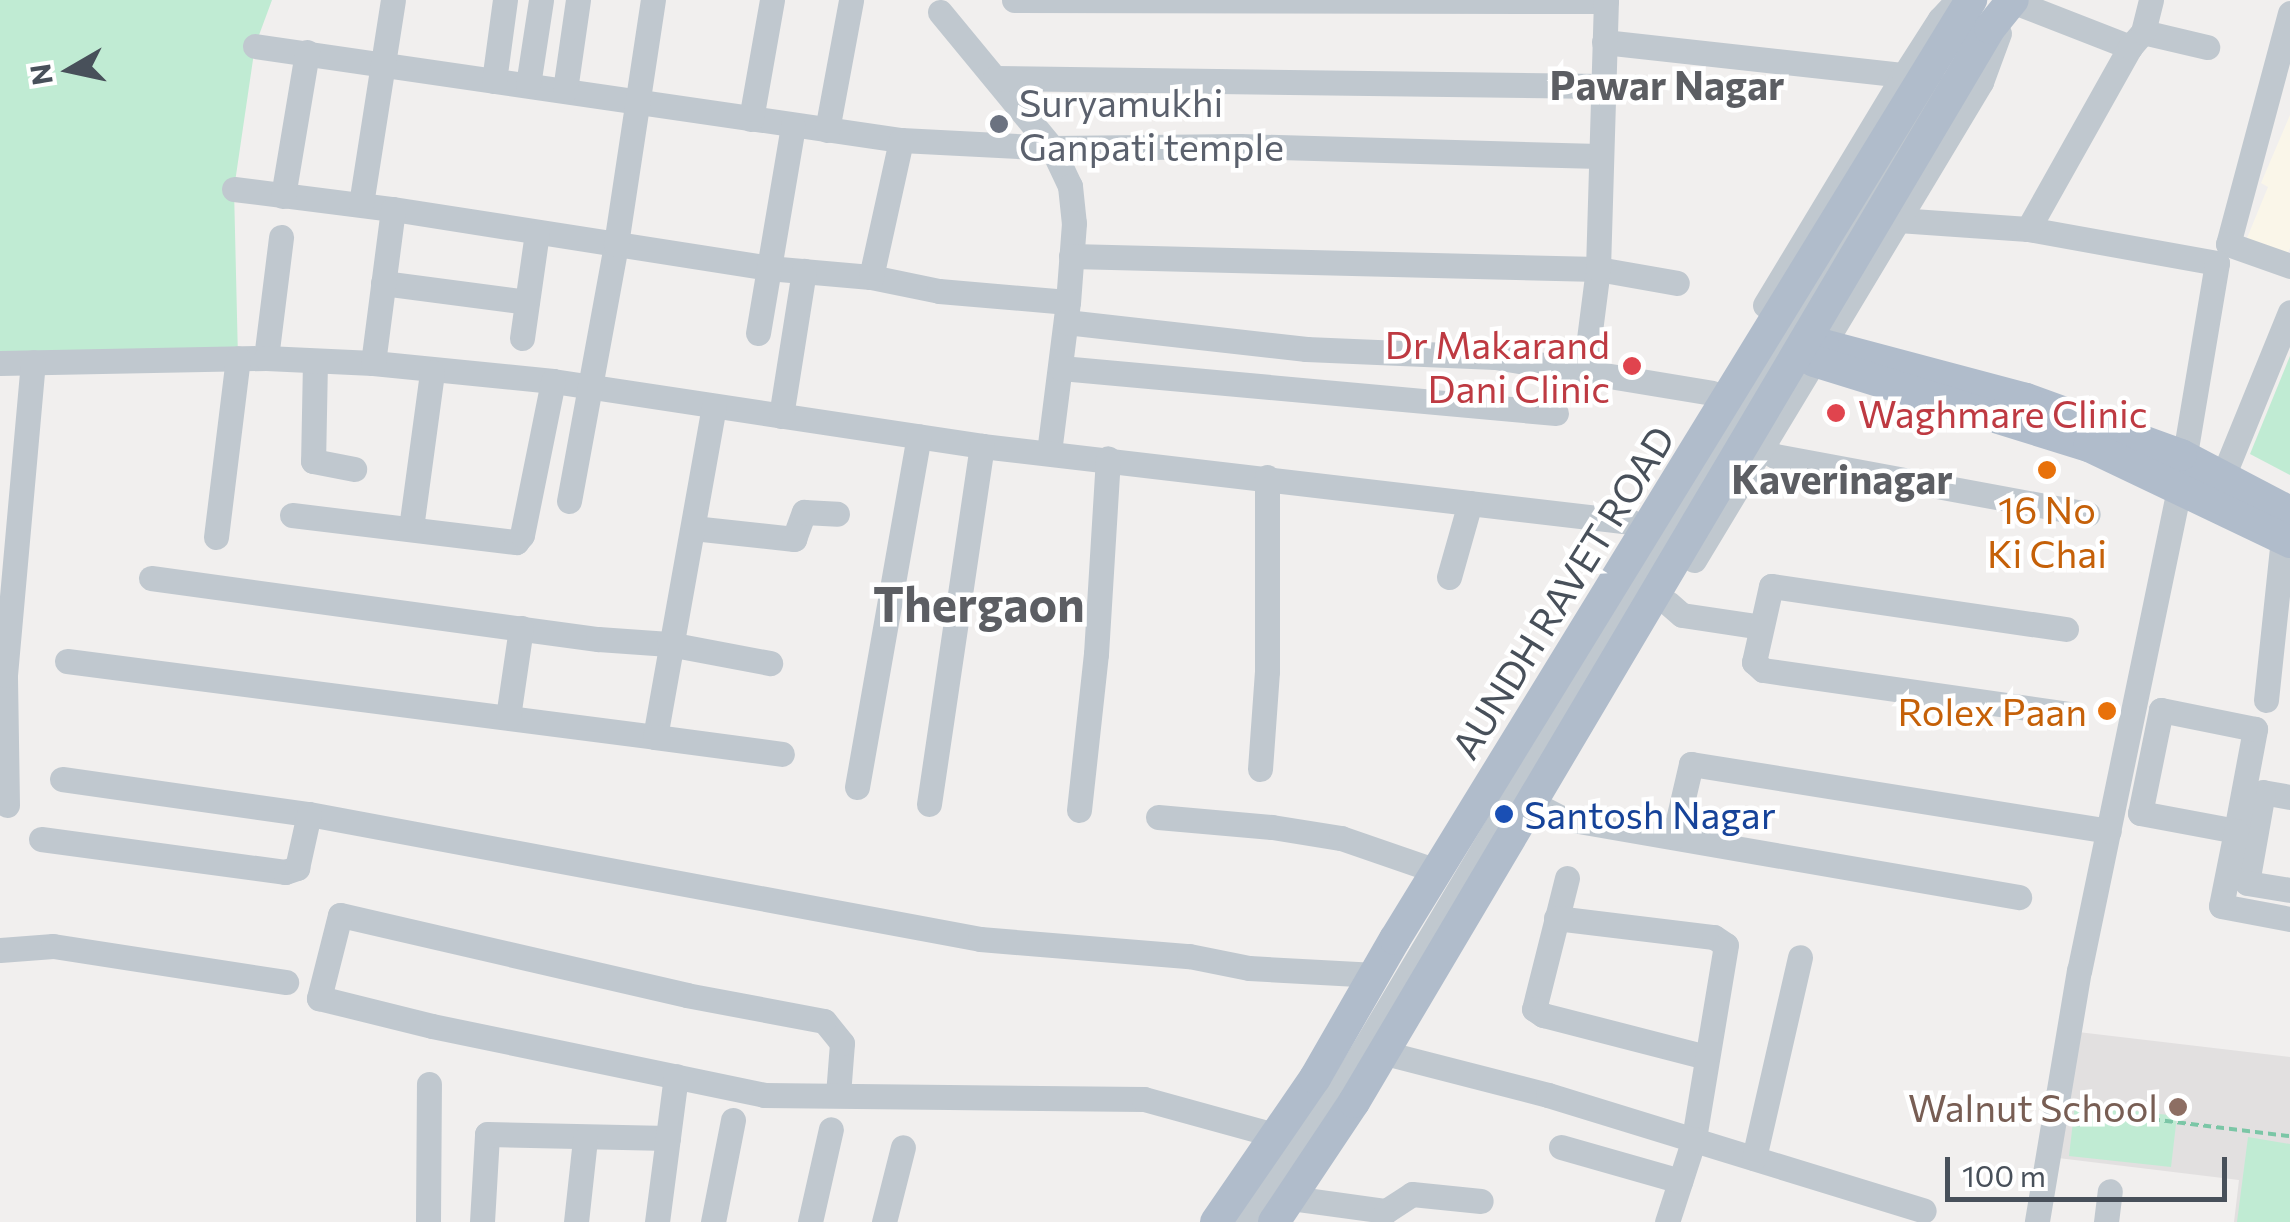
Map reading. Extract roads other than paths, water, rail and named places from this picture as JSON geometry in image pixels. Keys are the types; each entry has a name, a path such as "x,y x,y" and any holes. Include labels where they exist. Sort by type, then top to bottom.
{"main road":[{"name":"AUNDH RAVET ROAD","path":"1216,1222 1278,1136 1971,0"},
{"name":"AUNDH RAVET ROAD","path":"1283,1210 2004,5"},
{"path":"1815,351 2089,446 2178,489 2217,491"},
{"path":"1867,368 2026,399 2181,456 2217,491 2288,531"}],"street":[{"path":"361,204 393,0"},
{"path":"494,81 505,0"},
{"path":"528,85 541,0"},
{"path":"565,90 578,0"},
{"path":"569,502 616,244 653,0"},
{"path":"752,119 772,0"},
{"path":"826,130 851,0"},
{"path":"1014,0 1606,0 1598,269 1585,370"},
{"path":"1539,709 1547,669 1632,522 1712,393 1765,320 1904,75 1940,19 1958,0"},
{"path":"2028,228 2137,39 2151,0"},
{"path":"937,4 1052,148 1070,186 1067,312 1049,453"},
{"path":"2004,5 2137,39 2207,47"},
{"path":"1570,733 1606,706 1815,351 1981,82 1999,36 2004,5"},
{"path":"1245,1222 1338,1092 1766,367 2004,5"},
{"path":"2290,12 2228,244 2290,266"},
{"path":"1604,42 1904,75"},
{"path":"255,46 901,140 1052,148 1240,146 1599,156"},
{"path":"284,196 307,52"},
{"path":"995,78 1602,86"},
{"path":"758,333 793,126"},
{"path":"870,278 901,140"},
{"path":"234,189 392,208 768,268 870,278 1306,349 1495,356 1712,393"},
{"path":"373,363 392,208"},
{"path":"1898,220 2028,228 2217,262 2178,489 2079,970 2037,1222"},
{"path":"522,338 538,232"},
{"path":"266,358 281,238"},
{"path":"1071,256 1598,269 1676,283"},
{"path":"781,416 804,270"},
{"path":"383,283 527,302"},
{"path":"2217,491 2290,312"},
{"path":"216,537 238,358"},
{"path":"0,363 266,358 373,363 432,372 554,381 982,446 1632,522"},
{"path":"315,361 313,460 354,469"},
{"path":"7,805 5,675 34,362"},
{"path":"1061,368 1556,413"},
{"path":"411,528 432,372"},
{"path":"292,515 516,542 522,535 554,381"},
{"path":"656,737 669,644 714,407"},
{"path":"857,787 919,436"},
{"path":"929,804 982,446"},
{"path":"1761,448 1774,456 2088,514"},
{"path":"1080,810 1096,654 1108,458"},
{"path":"1260,769 1266,671 1267,477"},
{"path":"1449,577 1470,503"},
{"path":"693,528 794,539 804,512 837,514"},
{"path":"2266,700 2288,531"},
{"path":"152,578 669,644 770,663"},
{"path":"2066,628 1771,586 1754,662 1763,670 2070,714"},
{"path":"1668,603 1682,615 1761,627"},
{"path":"508,717 521,628"},
{"path":"67,661 782,754"},
{"path":"2236,831 2140,813 2160,710 2255,730 2236,831 2221,906 2290,920"},
{"path":"1674,837 1692,764 2110,831"},
{"path":"62,779 309,814 980,939 1189,956 1249,968 1376,975"},
{"path":"2290,797 2263,792 2247,883 2290,890"},
{"path":"1530,802 1562,818 2019,897"},
{"path":"41,839 285,872 297,868 309,814"},
{"path":"1158,818 1272,827 1341,838 1437,871"},
{"path":"1566,878 1534,1008 1537,1012 1706,1057"},
{"path":"838,1095 842,1043 824,1020 687,995 340,915 319,998 764,1095 1144,1099 1278,1136"},
{"path":"1556,918 1714,937 1726,945 1694,1140 1667,1222"},
{"path":"0,950 54,946 286,982"},
{"path":"1754,1158 1800,957"},
{"path":"1381,1052 1694,1140 1924,1211"},
{"path":"657,1222 676,1076"},
{"path":"428,1222 429,1084"},
{"path":"713,1222 733,1120"},
{"path":"810,1222 831,1128"},
{"path":"482,1222 487,1134 668,1138"},
{"path":"576,1222 586,1139"},
{"path":"1561,1146 1680,1181"},
{"path":"884,1222 903,1148"},
{"path":"2106,1222 2110,1191"},
{"path":"1283,1210 1386,1212 1412,1194 1480,1202"}],"place":[{"name":"Suryamukhi Ganpati temple","path":"999,124"},
{"name":"Dr Makarand Dani Clinic","path":"1632,366"},
{"name":"Waghmare Clinic","path":"1836,413"},
{"name":"16 No Ki Chai","path":"2047,470"},
{"name":"Rolex Paan","path":"2107,711"},
{"name":"Santosh Nagar","path":"1504,814"},
{"name":"Walnut School","path":"2178,1107"}],"district":[{"name":"Pawar Nagar","path":"1667,84"},
{"name":"Kaverinagar","path":"1842,478"},
{"name":"Thergaon","path":"979,603"}]}
